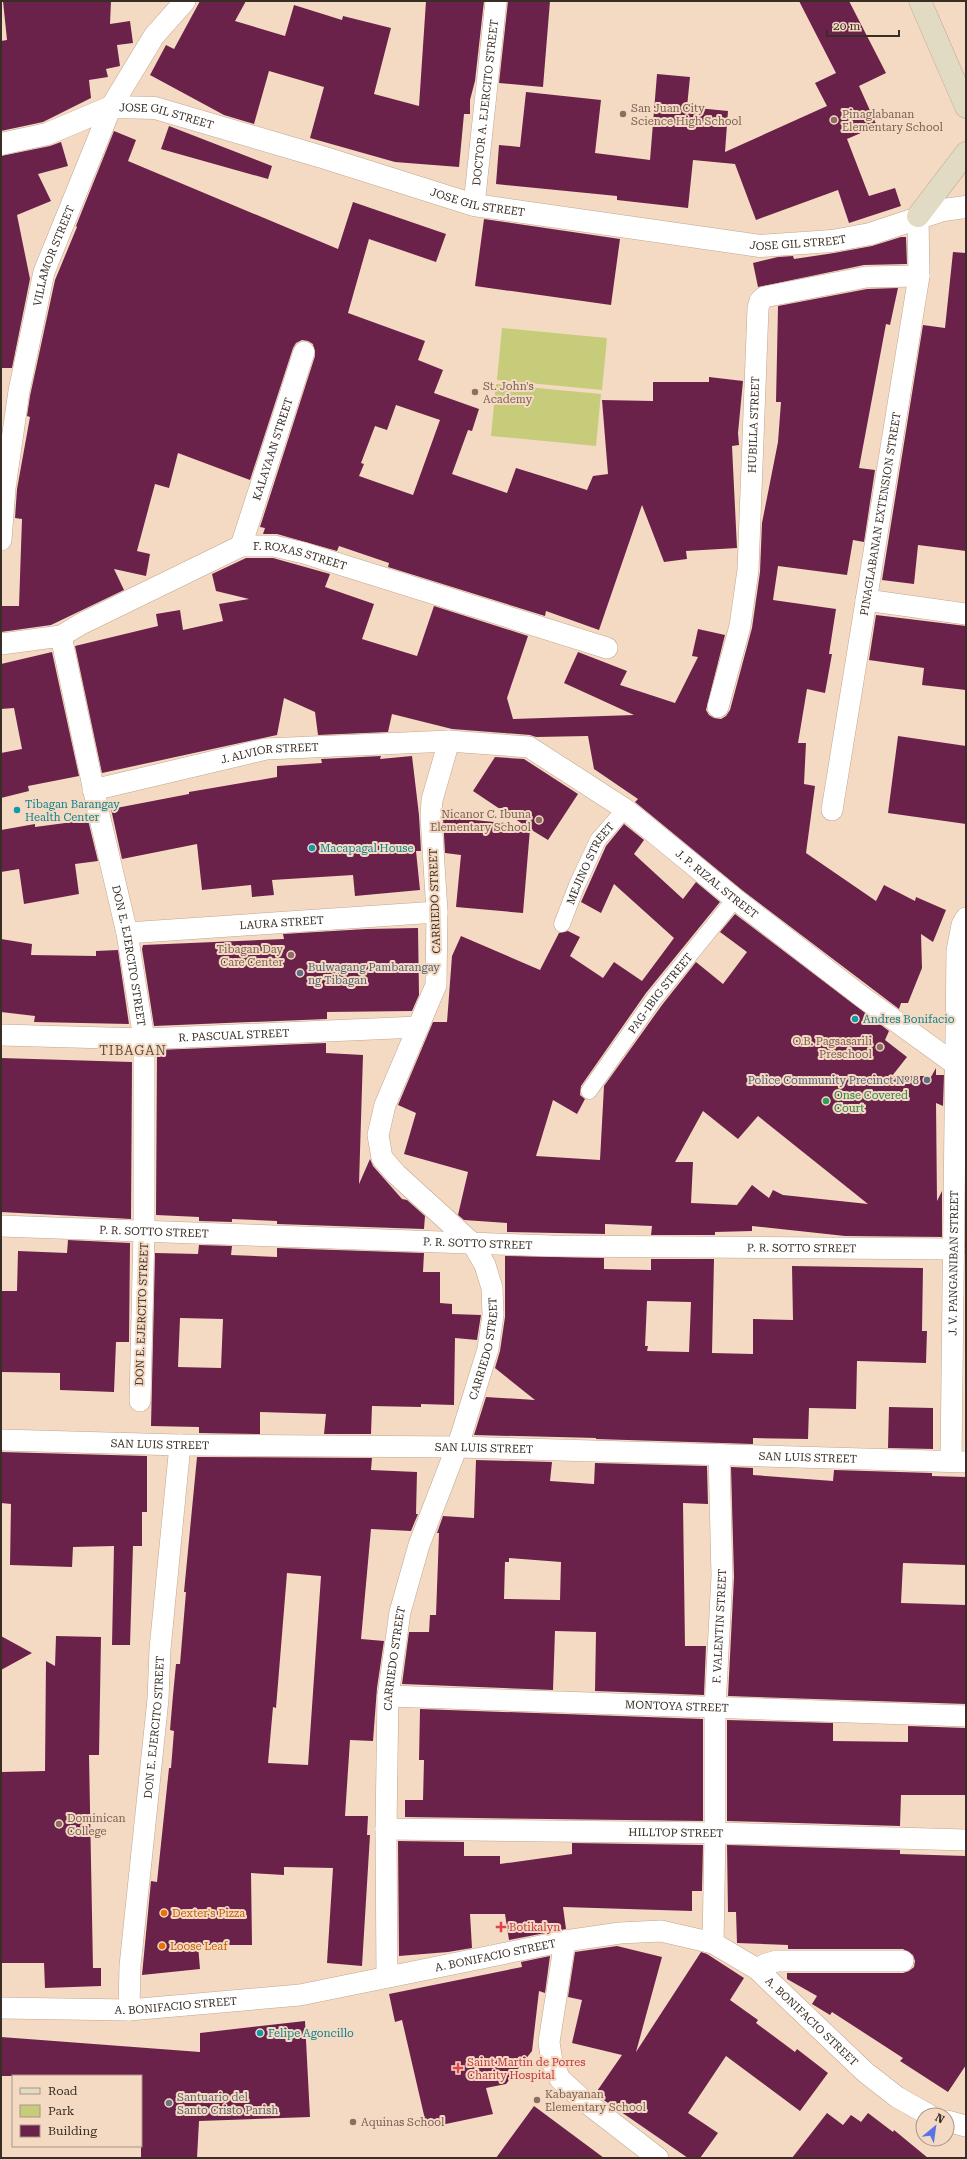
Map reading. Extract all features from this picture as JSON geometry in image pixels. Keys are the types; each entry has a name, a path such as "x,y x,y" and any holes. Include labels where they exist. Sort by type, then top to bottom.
{"main road":[{"path":"920,1 966,107"},
{"path":"918,216 966,154"}],"street":[{"name":"VILLAMOR STREET","path":"1,540 5,488 19,391 44,272 111,107 154,36 185,1"},
{"name":"DOCTOR A. EJERCITO STREET","path":"474,205 496,1"},
{"name":"JOSE GIL STREET","path":"1,144 47,134 111,107 155,108 314,155 474,205 760,246 840,240 870,234 918,216 966,207"},
{"name":"PINAGLABANAN EXTENSION STREET","path":"832,810 919,276 918,216"},
{"name":"HUBILLA STREET","path":"718,707 740,626 748,570 758,308 760,301 764,297 866,277 919,276"},
{"name":"KALAYAAN STREET","path":"241,546 304,352"},
{"name":"F. ROXAS STREET","path":"1,644 61,636 81,624 241,546 274,546 304,553 607,648"},
{"path":"866,600 966,614"},
{"name":"DON E. EJERCITO STREET","path":"61,636 93,790 127,933 144,1039 144,1230 140,1401"},
{"name":"J. ALVIOR STREET","path":"93,790 266,749 449,741"},
{"name":"J. P. RIZAL STREET","path":"449,741 529,747 625,809 735,899 861,996 962,1068"},
{"name":"CARRIEDO STREET","path":"387,1977 386,1829 388,1696 400,1612 419,1545 458,1447 488,1349 493,1314 492,1288 485,1265 473,1244 396,1174 382,1158 378,1135 385,1105 436,985 437,912 431,817 432,800 449,741"},
{"name":"MEJINO STREET","path":"562,924 576,885 598,840 625,809"},
{"name":"PAG-IBIG STREET","path":"589,1091 654,999 735,899"},
{"name":"LAURA STREET","path":"127,933 437,912"},
{"name":"J. V. PANGANIBAN STREET","path":"958,1462 954,1249 962,1068 957,951 962,925 966,918"},
{"name":"R. PASCUAL STREET","path":"1,1035 144,1039 418,1027"},
{"name":"P. R. SOTTO STREET","path":"1,1226 144,1230 473,1244 954,1249"},
{"name":"SAN LUIS STREET","path":"1,1440 180,1445 458,1447 958,1462"},
{"name":"DON E. EJERCITO STREET","path":"129,2010 130,1966 158,1699 160,1649 180,1445"},
{"name":"F. VALENTIN STREET","path":"713,1943 716,1833 715,1708 722,1576 719,1454"},
{"name":"MONTOYA STREET","path":"388,1696 966,1716"},
{"name":"HILLTOP STREET","path":"386,1829 716,1833 966,1840"},
{"name":"A. BONIFACIO STREET","path":"1,2008 129,2010 300,1995 565,1941 620,1933 661,1930 713,1943 757,1969 865,2072 897,2097 915,2107"},
{"path":"565,1941 549,2042 552,2062 560,2080 583,2100 658,2158"},
{"path":"757,1969 766,1964 777,1961 903,1961"},
{"path":"955,2123 966,2126"}],"green space":[{"path":"502,328 607,338 602,390 497,380"},
{"path":"496,384 601,394 596,446 491,436"}],"building":[{"path":"3,1 111,1 110,24 130,21 133,43 117,45 120,66 106,69 108,77 89,80 91,98 43,122 1,131 1,41 7,40"},
{"path":"200,1 246,1 235,21 285,36 294,5 342,20 343,16 391,28 374,94 419,106 426,1 484,1 475,81 470,100 470,114 464,114 459,167 395,162 310,138 324,87 269,71 254,124 224,115 150,75 166,45 174,49"},
{"path":"508,1 550,1 543,87 499,83"},
{"path":"799,1 849,1 886,73 859,86 877,126 847,139 869,196 895,188 901,206 849,223 838,190 756,220 735,164 693,160 688,208 617,200 617,196 496,184 499,145 520,147 526,92 601,100 595,153 650,160 657,74 690,77 687,107 728,111 725,152 827,106 815,83 836,73"},
{"path":"169,126 272,166 268,179 161,149"},
{"path":"114,131 136,140 128,161 338,249 353,202 446,234 436,262 369,239 348,313 425,341 418,360 443,370 434,393 479,409 472,431 468,430 452,474 507,493 516,468 587,490 593,476 608,474 602,400 653,401 653,382 709,382 709,377 743,381 738,433 739,445 732,446 737,548 686,551 687,559 664,562 642,505 599,630 546,611 545,616 388,567 389,563 339,546 337,551 277,534 263,534 265,528 260,527 315,356 313,344 302,340 296,343 293,348 250,480 178,453 169,488 155,484 137,551 150,554 146,576 114,569 124,590 51,625 1,632 1,606 19,606 22,519 15,518 17,489 30,417 27,416 30,396 55,280 77,227 76,226","holes":["396,405 440,420 413,495 359,476 364,464 361,463 375,426 387,430"]},
{"path":"61,142 68,166 38,174 51,201 17,215 30,279 12,368 1,368 1,156 50,146"},
{"path":"484,219 620,239 611,305 475,286"},
{"path":"901,237 906,237 907,264 864,265 758,287 753,263 778,257 793,256 794,259 834,253 872,246"},
{"path":"953,252 966,253 966,551 918,545 914,584 882,580 923,325 945,328"},
{"path":"898,288 890,325 886,324 859,468 875,470 864,542 853,540 847,575 778,566 773,600 836,609 829,654 832,654 825,693 807,689 798,743 806,743 804,784 815,786 806,853 876,901 884,885 915,901 916,897 946,910 933,942 921,934 922,968 908,1003 901,1003 899,1009 742,890 635,802 638,799 594,769 588,736 536,737 530,735 452,729 392,714 388,732 318,735 315,712 284,698 277,735 102,773 75,646 158,626 156,614 180,610 183,630 223,621 219,604 249,599 216,591 212,574 246,558 273,558 330,574 325,587 374,604 362,639 417,656 434,606 528,636 507,698 513,719 634,715 564,683 578,652 627,671 620,685 675,703 698,657 692,656 698,629 725,635 706,710 709,715 714,718 721,719 726,716 730,710 752,628 760,572 762,523 778,442 781,402 776,402 778,306 867,289"},
{"path":"876,615 966,626 966,690 922,685 924,668 869,660"},
{"path":"52,652 79,776 28,786 29,791 1,798 1,753 22,749 14,708 1,709 1,664"},
{"path":"898,736 966,746 966,824 888,813"},
{"path":"381,756 380,759 412,756 419,815 421,851 416,851 420,890 355,896 353,875 272,880 274,895 252,897 251,885 202,890 197,844 122,859 111,809 189,794 189,792 277,777 277,766 322,763 321,759"},
{"path":"495,757 524,759 578,794 548,840 530,829 523,913 456,907 461,855 445,853 443,817 524,825 473,791"},
{"path":"88,820 98,861 75,864 79,894 24,904 19,869 1,872 1,830 35,824 35,827"},
{"path":"624,824 644,840 634,854 683,899 696,882 720,902 646,993 581,1086 580,1095 585,1099 577,1114 553,1100 536,1156 600,1160 604,1086 662,1005 696,962 723,984 747,952 720,932 735,914 889,1031 885,1040 907,1057 892,1076 927,1076 927,1084 936,1068 936,1075 944,1075 943,1106 936,1103 937,1201 942,1191 942,1237 845,1236 752,1226 752,1231 715,1232 715,1235 651,1235 652,1226 605,1224 605,1234 507,1232 507,1223 464,1220 458,1215 468,1172 404,1154 416,1113 398,1105 433,1022 447,1022 452,956 461,936 540,970 559,933 568,931 580,937 570,956 603,978 614,962 642,981 674,938 614,884 601,913 581,902 606,846","holes":["703,1111 738,1139 758,1116 868,1204 783,1195 773,1190 769,1198 752,1185 737,1205 691,1203 693,1162 675,1162"]},
{"path":"418,928 419,995 412,1011 327,1012 327,1019 154,1026 142,949 143,945 284,939 283,934 366,929"},
{"path":"1,939 32,944 31,955 96,956 96,951 118,950 129,1024 34,1022 35,1016 1,1012"},
{"path":"326,1043 326,1053 363,1055 359,1184 370,1159 373,1166 402,1199 407,1200 425,1216 424,1229 277,1224 277,1221 232,1219 232,1222 199,1221 199,1217 156,1215 157,1050"},
{"path":"1,1058 132,1062 131,1219 1,1212"},
{"path":"68,1240 130,1243 129,1342 116,1342 114,1392 60,1390 60,1373 1,1372 1,1291 17,1291 18,1251 67,1253"},
{"path":"199,1245 232,1246 231,1255 277,1257 277,1248 424,1253 423,1272 440,1272 440,1303 452,1304 452,1314 481,1315 477,1340 455,1338 454,1405 421,1404 421,1407 372,1406 371,1434 324,1434 326,1414 260,1412 260,1434 199,1433 199,1427 151,1426 155,1253 198,1254","holes":["180,1318 223,1319 221,1368 178,1367"]},
{"path":"505,1256 604,1258 604,1269 651,1270 651,1259 714,1259 712,1353 753,1354 753,1319 793,1320 792,1266 923,1268 922,1331 927,1331 926,1363 857,1361 856,1409 809,1408 808,1439 753,1438 753,1444 474,1435 486,1397 535,1400 495,1368 500,1351 505,1317","holes":["647,1301 691,1302 689,1352 647,1351 648,1346 645,1346"]},
{"path":"889,1407 933,1408 933,1449 888,1448"},
{"path":"1,1452 147,1456 147,1512 142,1512 142,1546 133,1546 130,1645 112,1645 114,1546 73,1547 72,1567 10,1565 11,1504 1,1503"},
{"path":"197,1457 372,1458 371,1470 417,1472 416,1514 418,1514 411,1531 371,1529 361,1639 384,1641 377,1688 373,1741 350,1740 345,1816 368,1816 367,1835 370,1835 362,1966 327,1963 333,1868 284,1867 284,1875 251,1873 252,1945 198,1945 200,1969 142,1975 151,1881 157,1882 169,1768 171,1768 174,1731 170,1730 176,1664 180,1664 186,1592 184,1592","holes":["287,1573 321,1576 308,1765 268,1763 273,1707 276,1708"]},
{"path":"476,1460 552,1462 550,1481 594,1484 595,1463 707,1466 708,1504 683,1503 685,1646 706,1646 704,1695 595,1691 596,1632 555,1631 553,1690 402,1684 409,1632 429,1632 430,1615 436,1615 439,1533 437,1533 443,1516 474,1518","holes":["509,1558 561,1562 560,1600 504,1599 505,1562 509,1562"]},
{"path":"731,1467 753,1468 753,1475 833,1481 834,1470 932,1473 932,1476 966,1477 966,1565 903,1563 901,1603 966,1605 966,1704 728,1696 734,1577"},
{"path":"1,1636 32,1653 1,1670"},
{"path":"56,1636 101,1637 99,1755 89,1755 93,1968 101,1968 101,1986 45,1988 44,1963 1,1963 1,1772 45,1771 46,1661 55,1666"},
{"path":"420,1709 703,1719 703,1821 405,1817 405,1800 423,1800 424,1760 419,1760"},
{"path":"727,1720 833,1723 833,1741 908,1742 908,1726 966,1728 966,1795 901,1795 900,1826 727,1821"},
{"path":"398,1841 464,1842 464,1856 500,1856 500,1864 572,1854 572,1843 703,1845 702,1891 692,1891 692,1911 563,1907 566,1929 509,1940 505,1914 470,1914 472,1948 448,1952 399,1956"},
{"path":"727,1845 900,1850 900,1854 966,1856 966,2065 948,2092 900,2061 903,2058 832,2012 830,2015 812,2004 817,1996 787,1979 787,1973 903,1973 914,1967 915,1961 913,1955 903,1949 788,1949 788,1945 737,1943 736,1912 728,1912"},
{"path":"617,1946 662,1957 636,2052 701,1952 707,1954 744,1978 730,2000 758,2020 756,2023 795,2052 797,2049 828,2073 800,2111 726,2056 688,2113 718,2133 700,2158 688,2158 595,2094 622,2055 572,2043 582,2000 568,1997 575,1952"},
{"name":"Saint Martin de Porres Charity Hospital","path":"550,1956 545,1993 539,1991 532,2051 506,2084 486,2088 493,2114 427,2128 402,2020 395,2022 389,1994 522,1967 521,1962"},
{"path":"305,2021 310,2117 199,2121 197,2158 141,2158 142,2075 1,2076 1,2037 200,2052 200,2033"},
{"path":"534,2106 604,2158 496,2158"},
{"path":"827,2113 843,2125 851,2115 861,2122 868,2113 893,2132 894,2130 928,2158 792,2158"}],"place":[{"name":"San Juan City Science High School","path":"623,114"},
{"name":"Pinaglabanan Elementary School","path":"834,120"},
{"name":"St. John's Academy","path":"475,392"},
{"name":"Tibagan Barangay Health Center","path":"17,810"},
{"name":"Nicanor C. Ibuna Elementary School","path":"539,820"},
{"name":"Macapagal House","path":"312,848"},
{"name":"Tibagan Day Care Center","path":"291,955"},
{"name":"Bulwagang Pambarangay ng Tibagan","path":"300,973"},
{"name":"Andres Bonifacio","path":"855,1019"},
{"name":"O.B. Pagsasarili Preschool","path":"880,1047"},
{"name":"Police Community Precinct № 8","path":"927,1080"},
{"name":"Onse Covered Court","path":"826,1101"},
{"name":"Dominican College","path":"59,1824"},
{"name":"Dexter's Pizza","path":"164,1913"},
{"name":"Botikalyn","path":"501,1927"},
{"name":"Loose Leaf","path":"162,1946"},
{"name":"Felipe Agoncillo","path":"260,2033"},
{"name":"Saint Martin de Porres Charity Hospital","path":"458,2068"},
{"name":"Kabayanan Elementary School","path":"537,2100"},
{"name":"Santuario del Santo Cristo Parish","path":"169,2103"},
{"name":"Aquinas School","path":"353,2122"}],"district":[{"name":"TIBAGAN","path":"133,1050"}]}
